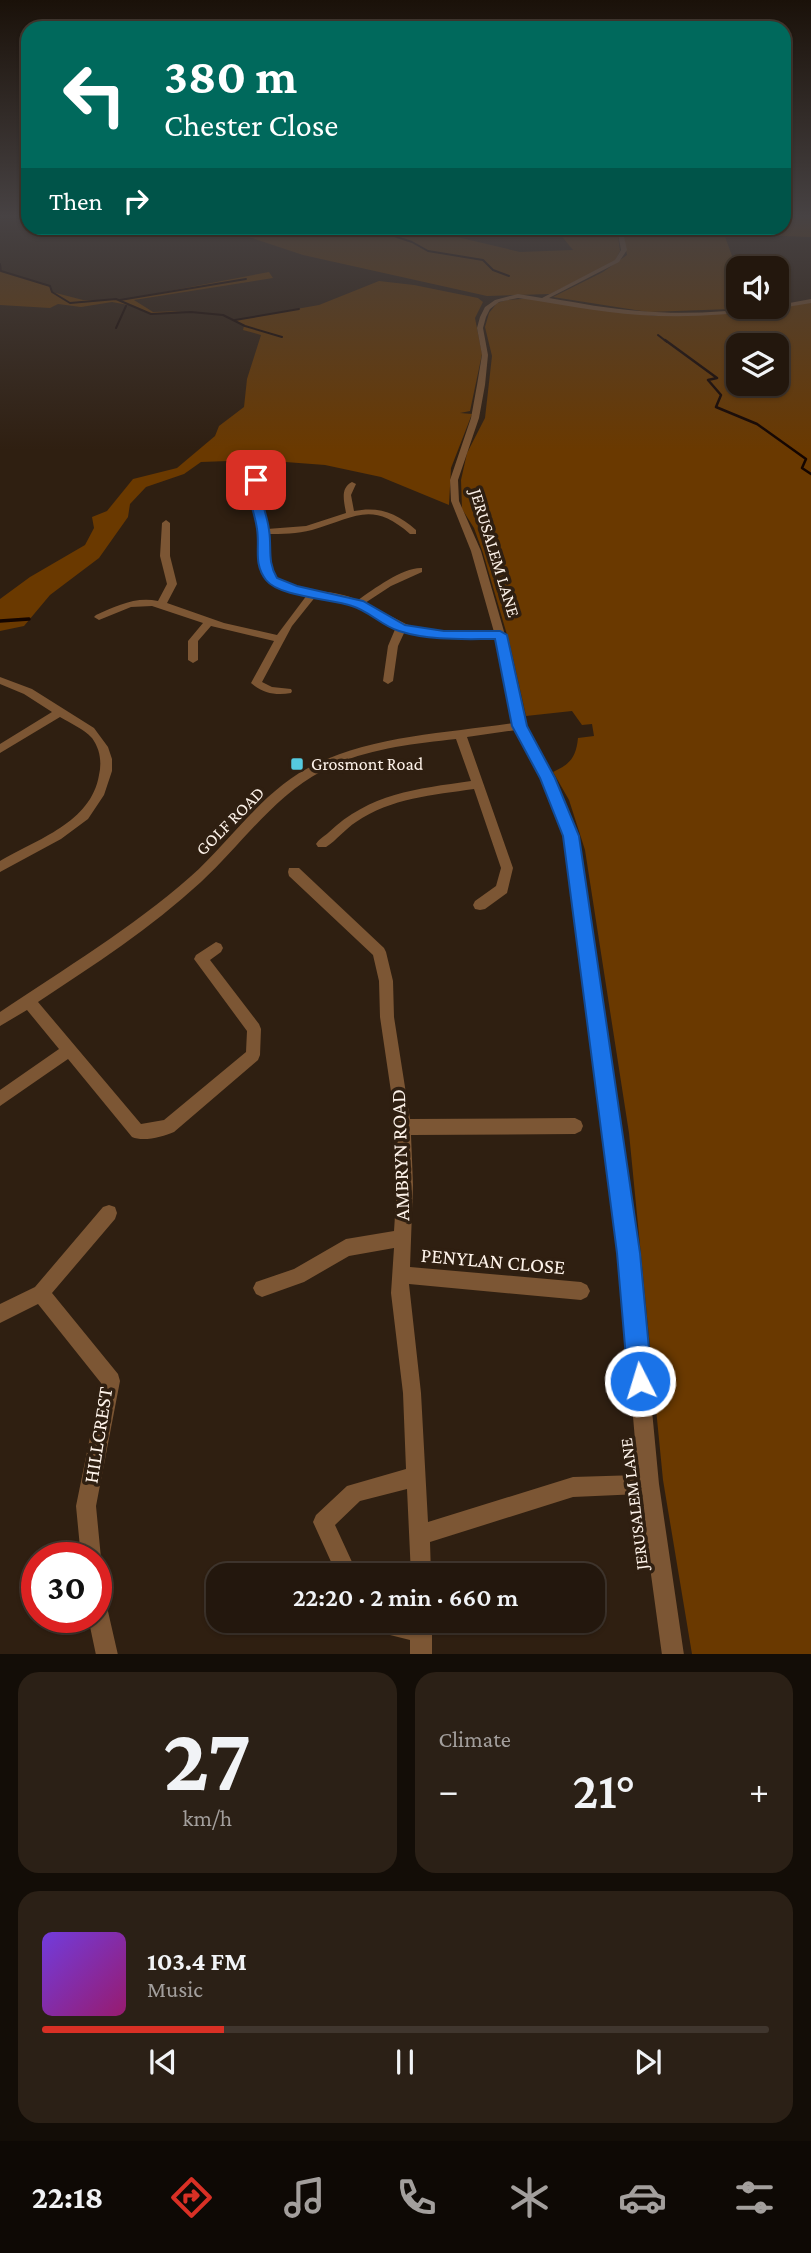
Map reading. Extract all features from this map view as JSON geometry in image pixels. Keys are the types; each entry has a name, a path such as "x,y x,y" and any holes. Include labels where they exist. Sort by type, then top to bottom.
{"street":[{"path":"545,298 550,295"},
{"name":"JERUSALEM LANE","path":"545,298 511,296 487,308 480,328 485,355 475,418 454,480 455,501 476,551 500,635 519,726 547,778 571,836 628,1253 649,1484 673,1654"},
{"path":"545,298 640,313 679,314 769,309 811,301"},
{"path":"256,480 254,491 264,532 262,550 266,569 273,581 359,603 401,628 444,635 500,635"},
{"path":"350,514 347,495 352,484"},
{"path":"264,532 311,528 350,514 379,513 398,517 413,532"},
{"path":"162,603 172,584 165,556 166,523"},
{"path":"359,603 388,584 419,570"},
{"path":"287,691 270,690 256,683 280,639 314,593"},
{"path":"99,617 129,605 162,603 209,622 280,639"},
{"path":"193,660 193,640 209,622"},
{"path":"388,681 393,646 401,628"},
{"path":"0,680 14,684 95,734 105,751 107,772 97,799 75,824 0,867"},
{"path":"0,749 60,712"},
{"name":"GOLF ROAD","path":"0,1020 158,910 196,879 288,788 319,767 365,751 519,726"},
{"path":"461,736 507,868 502,889 480,905"},
{"path":"321,844 351,818 375,805 411,794 478,784"},
{"name":"AMBRYN ROAD","path":"294,872 379,952 386,981 387,1017 403,1127 405,1185 401,1275 417,1476 421,1563"},
{"path":"28,1001 138,1132 168,1127 253,1055 254,1029 201,959 216,947"},
{"path":"0,1099 69,1050"},
{"path":"403,1127 575,1126"},
{"path":"0,1314 41,1293 109,1213"},
{"path":"262,1288 298,1276 346,1248 402,1238"},
{"name":"PENYLAN CLOSE","path":"401,1275 581,1292"},
{"name":"HILLCREST","path":"41,1293 111,1381 86,1506 89,1542"},
{"path":"342,1563 323,1522 354,1493 417,1476"},
{"path":"420,1535 573,1487 649,1484"},
{"path":"102,1633 107,1654"},
{"path":"421,1633 421,1654"}],"shaded area":[{"path":"0,295 64,295 83,300 122,300 164,295 134,300 153,312 182,311 151,314 134,306 112,302 81,307 58,304 50,308 0,305"},
{"path":"344,295 464,295 483,302 475,318 482,354 470,411 460,413 472,414 451,468 449,505 381,477 325,465 259,460 201,462 184,474 146,487 130,504 128,517 99,558 50,595 24,626 0,631 0,599 30,577 85,545 94,528 92,517 107,511 133,479 177,468 215,436 219,426 244,407 247,379 261,335 243,330 244,326 235,320 319,305"},
{"path":"726,295 726,309 648,312 553,297"},
{"path":"534,298 655,316 726,313 726,319 789,319 789,306 811,302 811,1654 692,1654 663,1480 629,1133 585,850 569,800 553,772 571,760 578,738 594,736 592,724 582,725 572,711 526,716 510,645 483,553 474,528 462,509 461,480 467,453 485,418 492,356 485,327 489,313 497,303"}],"waterway":[{"path":"57,295 70,303 116,299 151,314 191,312 223,315 245,326 282,337"},
{"path":"120,300 149,295"},
{"path":"116,328 126,306"},
{"path":"235,320 299,309"},
{"path":"658,335 667,342"},
{"path":"665,340 717,378 708,380 721,395 716,407 757,424 806,459 802,468 811,474"},
{"path":"0,621 29,619"}],"place":[{"name":"Grosmont Road","path":"297,764"}],"route":[{"path":"256,480 254,491 261,510 264,532 262,550 266,569 273,581 294,589 359,603 401,628 425,634 500,635 519,726 547,778 571,836 628,1253 640,1381"}]}
